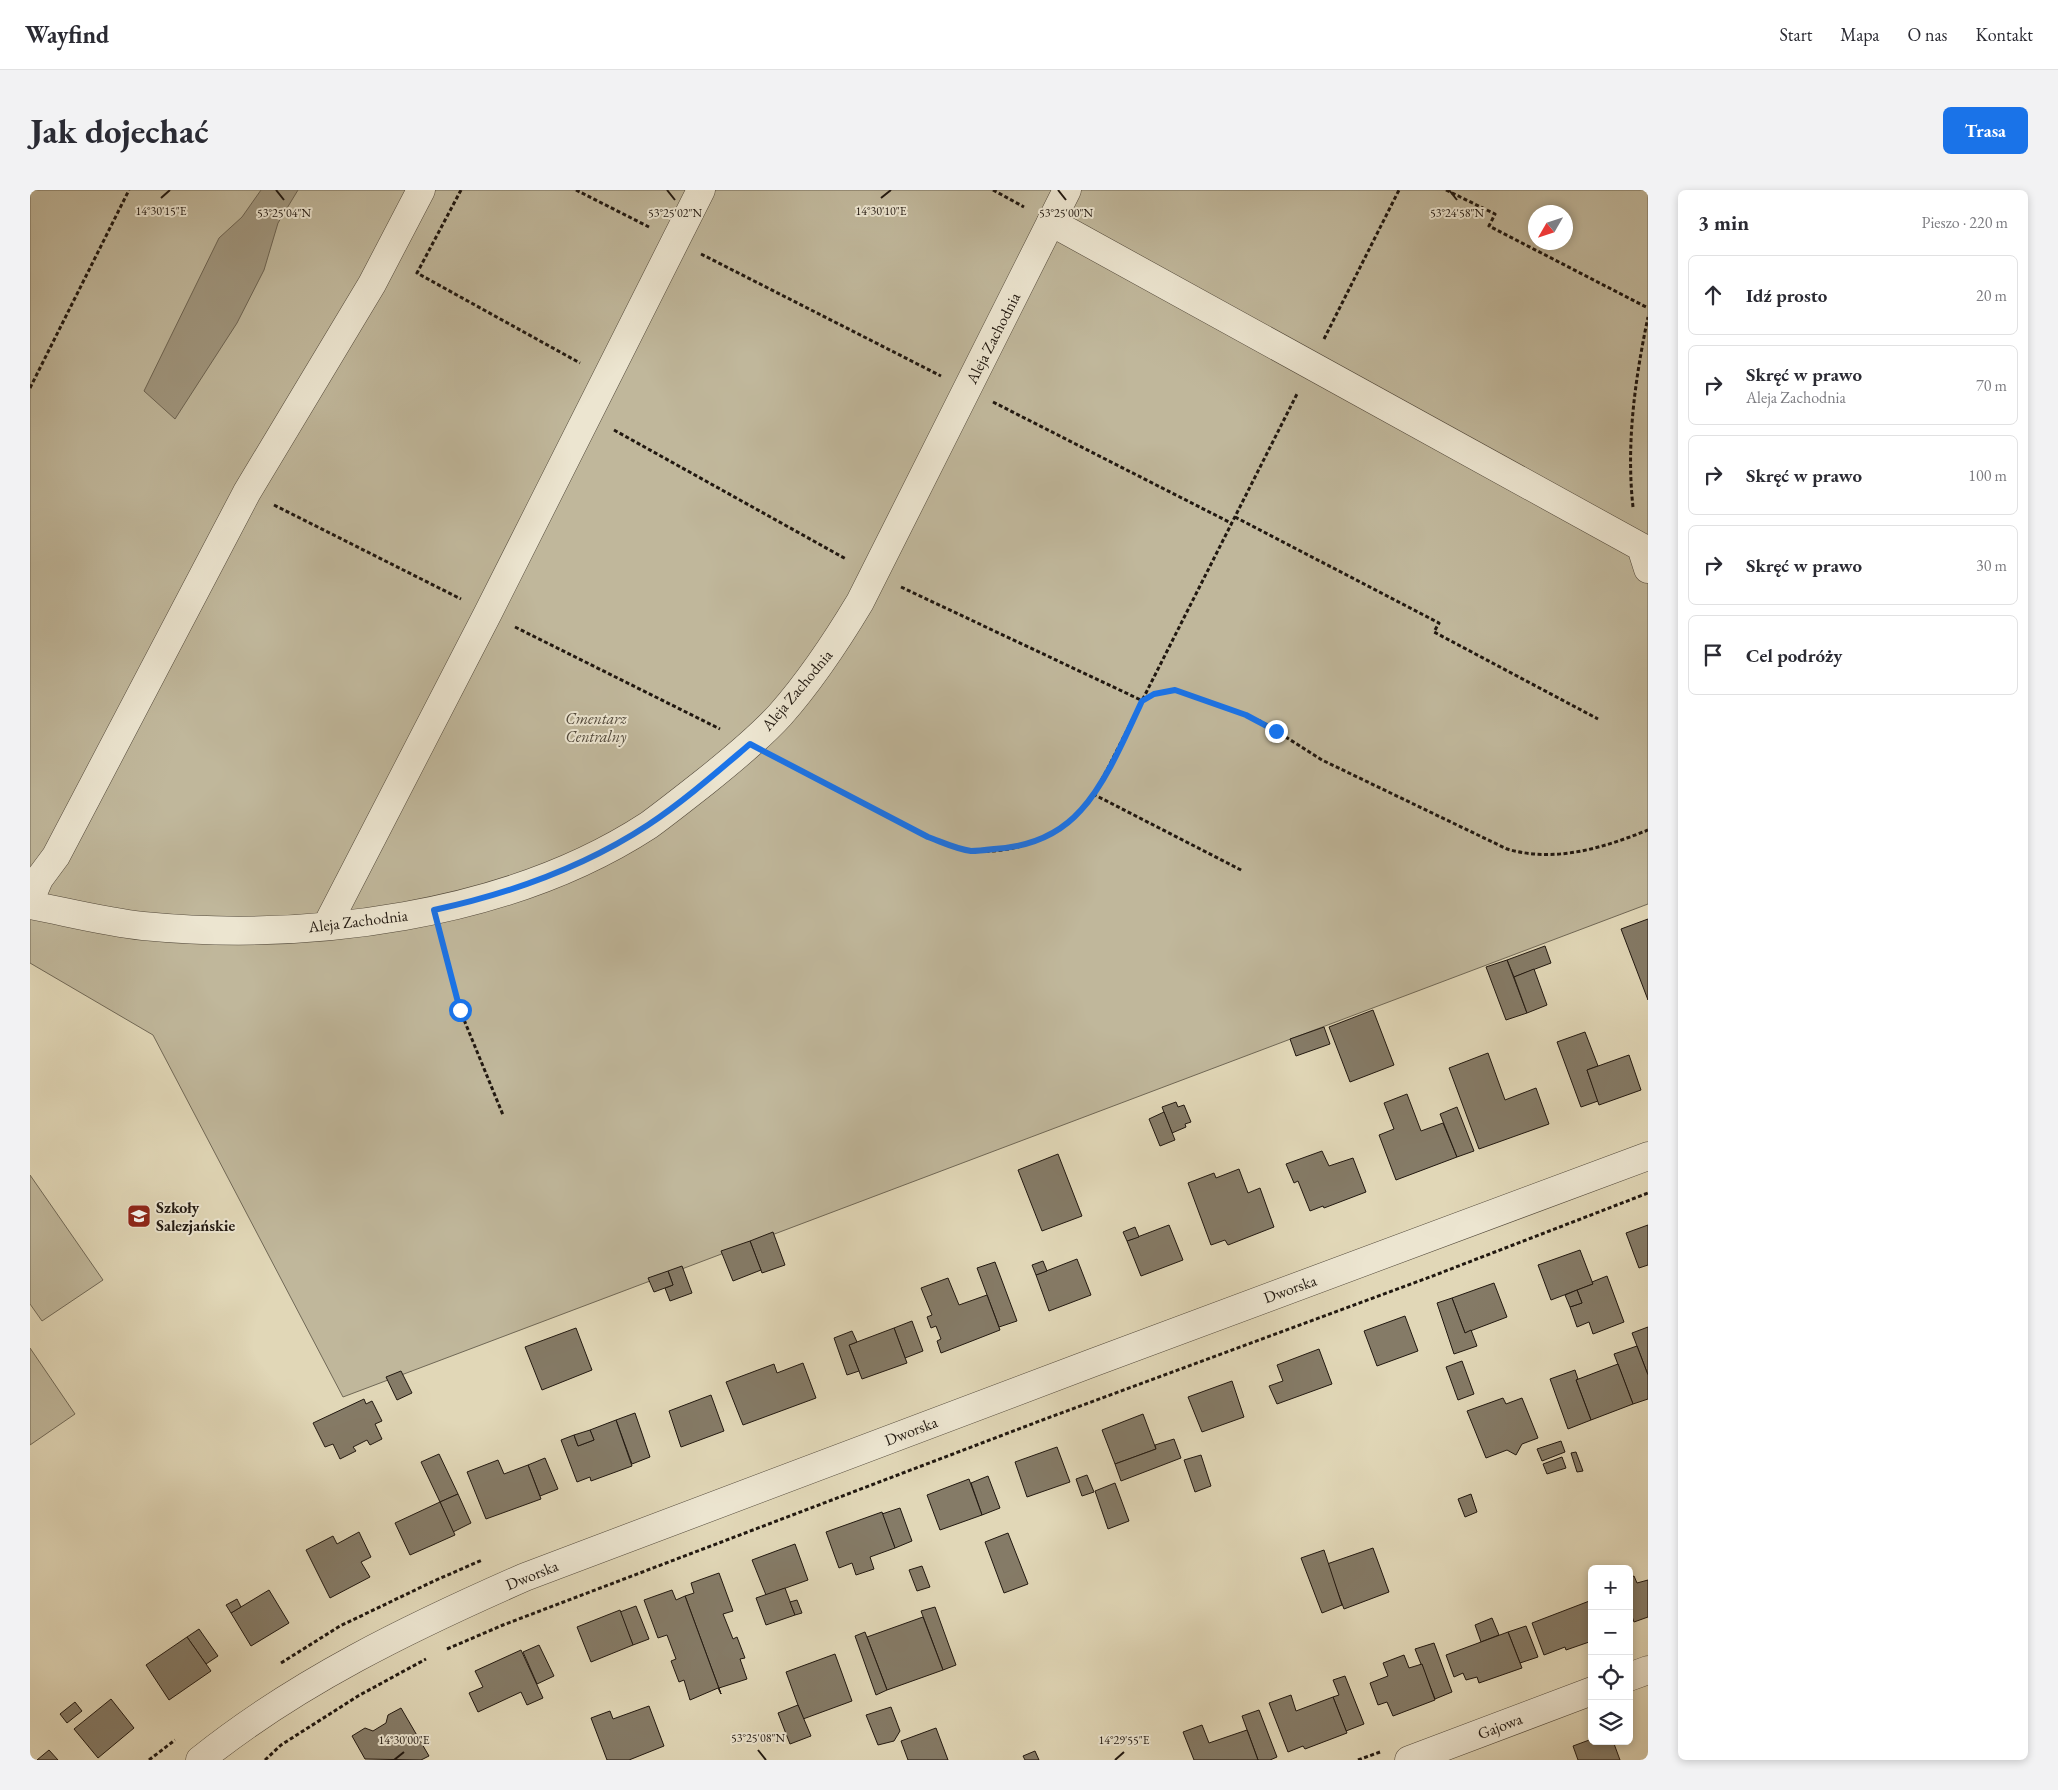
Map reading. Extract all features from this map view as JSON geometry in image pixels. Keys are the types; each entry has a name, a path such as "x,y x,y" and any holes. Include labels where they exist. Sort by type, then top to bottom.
{"street":[{"path":"30,900 38,879 56,856 247,492 372,284 421,190"},
{"path":"327,925 488,613 701,190"},
{"name":"Aleja Zachodnia","path":"30,905 140,925 185,929 284,930 374,920 465,903 519,886 565,869 648,825 750,744 779,716 828,654 860,602 1067,190"},
{"path":"1051,222 1311,365 1644,558"},
{"name":"Dworska","path":"209,1757 285,1700 366,1653 436,1617 524,1577 1083,1366 1648,1156"},
{"path":"1633,1676 1648,1670"},
{"name":"Gajowa","path":"1409,1760 1588,1693"}],"path":[{"path":"30,388 129,190"},
{"path":"461,190 417,273 607,377"},
{"path":"576,190 1231,523"},
{"path":"247,492 750,744 928,837 972,851 1010,848 1044,838 1071,820 1082,810 1093,794 1142,701 1399,190"},
{"path":"1446,190 1495,214 1489,226 1648,308"},
{"path":"1644,558 1634,517 1630,482 1630,459 1638,366 1648,317"},
{"path":"1235,516 1438,623 1434,632 1598,719"},
{"path":"1142,701 1154,694 1175,690 1246,715 1262,722 1322,760 1484,839 1525,854 1542,856 1586,850 1619,842 1648,830"},
{"path":"1093,794 1243,871"},
{"path":"434,910 460,1010 503,1115"},
{"path":"445,1650 503,1625 861,1488 1430,1277 1648,1193"},
{"path":"265,1760 280,1745 358,1696 428,1658"}],"green space":[{"name":"Cmentarz Centralny","path":"30,190 1648,190 1648,904 343,1397 153,1035 30,963"},
{"path":"30,1175 103,1280 42,1321 30,1304"},
{"path":"30,1348 75,1414 30,1445"}],"shaded area":[{"path":"261,190 298,190 278,223 264,270 237,323 175,419 144,391 219,238 242,217"}],"building":[{"path":"1648,919 1648,1000 1621,929"},
{"path":"1545,946 1551,963 1514,977 1507,960"},
{"path":"1507,960 1527,1013 1506,1020 1486,967"},
{"path":"1534,969 1547,1005 1527,1013 1514,977"},
{"path":"1373,1010 1394,1065 1350,1082 1329,1027"},
{"path":"1324,1027 1330,1044 1296,1056 1290,1039"},
{"path":"1585,1032 1598,1066 1587,1070 1598,1101 1581,1107 1557,1042"},
{"path":"1488,1053 1505,1100 1536,1088 1549,1124 1479,1149 1449,1068"},
{"path":"1629,1055 1641,1090 1599,1105 1587,1070"},
{"path":"1407,1094 1421,1131 1443,1123 1457,1157 1396,1180 1379,1135 1394,1129 1384,1103"},
{"path":"1176,1102 1178,1107 1184,1105 1191,1122 1185,1124 1186,1127 1172,1133 1162,1107"},
{"path":"1457,1107 1474,1151 1457,1157 1440,1114"},
{"path":"1164,1112 1175,1140 1160,1146 1149,1119"},
{"path":"1322,1151 1329,1166 1353,1158 1366,1192 1324,1208 1323,1206 1310,1211 1298,1181 1294,1183 1286,1164"},
{"path":"1058,1154 1082,1216 1042,1231 1018,1170"},
{"path":"1239,1169 1248,1193 1260,1188 1274,1227 1228,1245 1225,1240 1211,1245 1188,1183 1214,1173 1216,1178"},
{"path":"1169,1225 1183,1260 1141,1276 1127,1241"},
{"path":"1648,1225 1648,1265 1639,1268 1626,1233"},
{"path":"1135,1227 1139,1237 1127,1241 1123,1232"},
{"path":"773,1232 785,1265 762,1273 750,1241"},
{"path":"750,1241 761,1270 733,1281 721,1251"},
{"path":"1580,1250 1593,1284 1551,1300 1538,1265"},
{"path":"1077,1259 1091,1295 1049,1311 1036,1275"},
{"path":"1043,1261 1047,1271 1036,1275 1032,1265"},
{"path":"995,1262 1017,1321 999,1327 977,1268"},
{"path":"682,1266 692,1293 670,1301 665,1288 673,1285 668,1271"},
{"path":"668,1271 673,1285 654,1292 648,1278"},
{"path":"1607,1276 1624,1322 1593,1334 1589,1322 1577,1327 1570,1307 1582,1303 1577,1290"},
{"path":"948,1278 959,1305 987,1295 1000,1330 941,1353 937,1341 941,1339 936,1326 931,1328 927,1317 932,1315 921,1288"},
{"path":"1494,1283 1507,1317 1465,1333 1452,1298"},
{"path":"1577,1290 1582,1303 1570,1307 1565,1295"},
{"path":"1452,1298 1465,1333 1471,1330 1477,1346 1454,1354 1437,1303"},
{"path":"1405,1316 1418,1351 1377,1366 1364,1331"},
{"path":"912,1321 923,1351 905,1358 894,1328"},
{"path":"1648,1327 1648,1375 1632,1333"},
{"path":"576,1328 592,1370 542,1390 525,1347"},
{"path":"894,1328 907,1363 862,1379 849,1345"},
{"path":"852,1331 857,1342 849,1345 859,1371 847,1375 834,1338"},
{"path":"1637,1346 1648,1375 1648,1399 1633,1404 1614,1354"},
{"path":"1319,1349 1332,1384 1277,1404 1269,1386 1283,1381 1277,1365"},
{"path":"1462,1361 1474,1394 1458,1400 1446,1367"},
{"path":"803,1363 816,1398 743,1425 726,1382 774,1364 777,1373"},
{"path":"1618,1364 1633,1404 1591,1420 1576,1380"},
{"path":"1575,1370 1578,1379 1576,1380 1591,1420 1568,1429 1550,1379"},
{"path":"401,1371 412,1393 397,1400 386,1377"},
{"path":"1232,1381 1244,1417 1202,1432 1188,1397"},
{"path":"711,1395 724,1431 681,1447 669,1411"},
{"path":"1503,1398 1506,1404 1522,1398 1538,1438 1522,1444 1516,1455 1507,1450 1486,1458 1467,1411"},
{"path":"364,1399 366,1404 372,1401 382,1421 375,1424 382,1439 370,1445 367,1440 353,1447 356,1451 340,1459 333,1444 325,1447 313,1423"},
{"path":"635,1413 650,1457 632,1464 616,1420"},
{"path":"1143,1414 1156,1449 1115,1464 1102,1430"},
{"path":"616,1420 632,1466 591,1481 590,1477 577,1482 561,1440 574,1435 578,1446 594,1440 590,1430"},
{"path":"590,1430 594,1440 578,1446 574,1435"},
{"path":"1174,1439 1181,1458 1121,1481 1115,1464 1156,1449 1155,1445"},
{"path":"1561,1441 1565,1452 1542,1461 1537,1449"},
{"path":"1057,1447 1070,1482 1027,1497 1015,1462"},
{"path":"1576,1452 1583,1471 1577,1472 1571,1453"},
{"path":"439,1454 458,1494 440,1502 421,1462"},
{"path":"1201,1455 1211,1486 1195,1492 1184,1460"},
{"path":"1562,1457 1566,1468 1547,1474 1543,1464"},
{"path":"545,1458 558,1489 540,1496 528,1465"},
{"path":"498,1460 504,1474 528,1465 541,1499 486,1519 467,1472"},
{"path":"1087,1475 1094,1492 1082,1496 1076,1479"},
{"path":"988,1476 1000,1508 982,1515 971,1483"},
{"path":"969,1479 982,1515 940,1530 927,1495"},
{"path":"1115,1483 1129,1521 1108,1529 1095,1491"},
{"path":"458,1494 471,1523 453,1532 440,1502"},
{"path":"1471,1494 1477,1512 1465,1517 1458,1499"},
{"path":"440,1502 455,1535 410,1555 395,1523"},
{"path":"900,1508 912,1541 895,1548 882,1514"},
{"path":"882,1512 895,1548 870,1557 874,1569 856,1575 852,1563 839,1568 826,1532"},
{"path":"359,1532 371,1557 361,1562 370,1577 330,1598 306,1550 333,1536 337,1544"},
{"path":"1008,1533 1028,1584 1004,1593 985,1542"},
{"path":"795,1544 808,1580 766,1595 752,1560"},
{"path":"1373,1548 1389,1592 1344,1609 1327,1564"},
{"path":"1324,1550 1342,1605 1322,1613 1301,1558"},
{"path":"922,1566 930,1587 917,1591 909,1570"},
{"path":"719,1573 733,1611 723,1614 733,1639 737,1637 745,1658 740,1659 747,1679 719,1688 721,1694 685,1596 694,1593 691,1583"},
{"path":"1633,1576 1637,1583 1648,1580 1648,1617 1634,1622 1633,1619"},
{"path":"785,1588 795,1615 766,1625 756,1598"},
{"path":"269,1590 289,1623 251,1646 231,1613"},
{"path":"672,1590 676,1600 685,1596 721,1694 718,1688 690,1700 684,1680 679,1682 671,1661 676,1659 667,1635 658,1638 644,1600"},
{"path":"237,1599 241,1607 231,1613 226,1605"},
{"path":"797,1600 802,1613 795,1615 790,1602"},
{"path":"1588,1602 1588,1642 1566,1650 1565,1647 1544,1655 1532,1623"},
{"path":"636,1606 649,1639 633,1645 620,1612"},
{"path":"935,1607 956,1665 943,1670 921,1611"},
{"path":"620,1610 633,1645 591,1662 577,1627"},
{"path":"923,1617 943,1670 887,1690 867,1637"},
{"path":"1492,1618 1499,1635 1481,1642 1475,1625"},
{"path":"1526,1626 1538,1657 1520,1663 1508,1632"},
{"path":"199,1629 218,1656 206,1664 187,1637"},
{"path":"865,1632 887,1690 876,1695 855,1636"},
{"path":"1508,1632 1522,1668 1479,1683 1477,1677 1466,1680 1463,1673 1454,1677 1446,1655"},
{"path":"187,1637 211,1671 169,1700 146,1665"},
{"path":"1434,1643 1452,1692 1435,1699 1415,1649"},
{"path":"539,1645 554,1676 537,1684 523,1652"},
{"path":"521,1650 543,1698 527,1705 521,1692 478,1712 469,1693 483,1687 475,1671"},
{"path":"835,1654 852,1701 803,1719 786,1672"},
{"path":"1404,1655 1409,1668 1422,1664 1435,1700 1393,1716 1387,1702 1378,1705 1370,1683 1388,1676 1383,1663"},
{"path":"1345,1676 1364,1724 1346,1731 1333,1697 1339,1695 1333,1680"},
{"path":"1291,1695 1296,1711 1333,1697 1347,1733 1305,1749 1303,1746 1288,1752 1269,1703"},
{"path":"111,1699 134,1728 98,1758 74,1729"},
{"path":"75,1702 82,1711 67,1723 60,1714"},
{"path":"798,1705 811,1736 790,1744 778,1713"},
{"path":"649,1706 664,1746 629,1760 607,1760 591,1718 610,1711 613,1719"},
{"path":"891,1707 900,1731 894,1741 878,1745 866,1715"},
{"path":"401,1708 429,1756 421,1760 365,1759 352,1736 365,1728 373,1731 386,1723 388,1715"},
{"path":"1259,1710 1277,1757 1270,1760 1258,1760 1242,1716"},
{"path":"1202,1725 1209,1743 1247,1730 1258,1760 1194,1760 1183,1732"},
{"path":"936,1728 948,1760 908,1760 901,1741"},
{"path":"1588,1740 1588,1745 1614,1745 1620,1760 1578,1760 1573,1746"},
{"path":"49,1750 58,1760 37,1760"},
{"path":"1035,1751 1039,1760 1025,1760 1023,1756"}],"place":[{"name":"Szkoły Salezjańskie","path":"139,1216"}],"route":[{"path":"460,1010 434,910 465,903 519,886 565,869 611,846 648,825 678,803 750,744 928,837 972,851 1026,845 1044,838 1071,820 1082,810 1093,794 1142,701 1154,694 1165,690 1187,693 1246,715 1276,731"}]}
